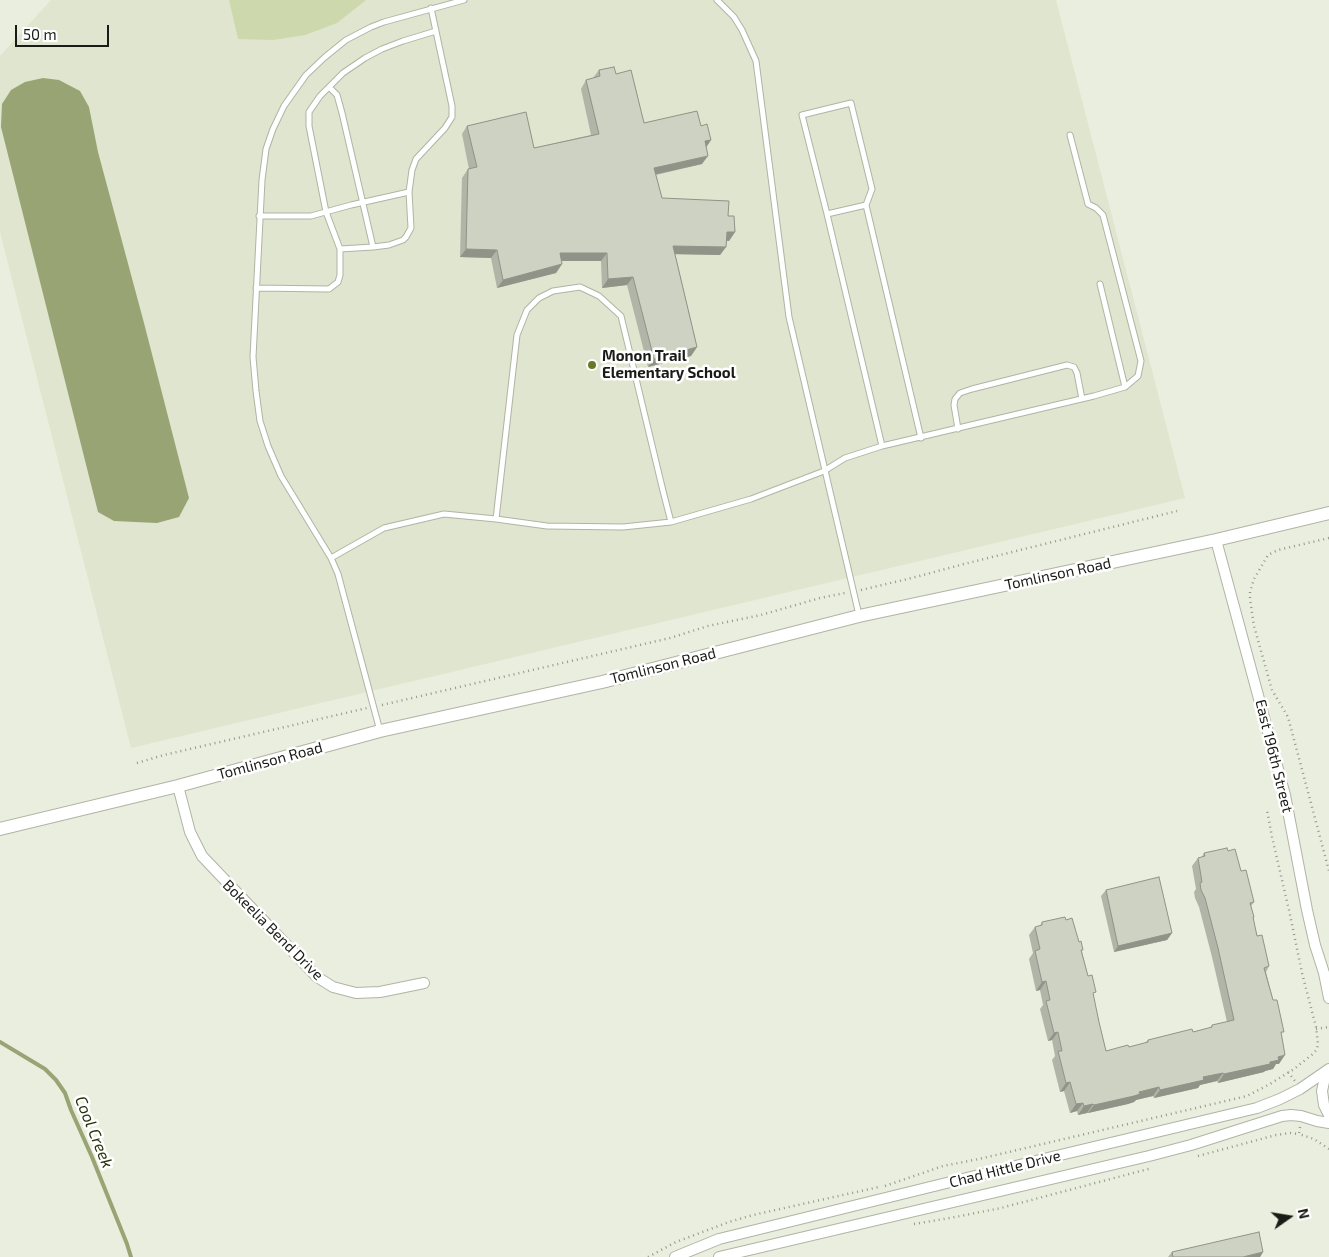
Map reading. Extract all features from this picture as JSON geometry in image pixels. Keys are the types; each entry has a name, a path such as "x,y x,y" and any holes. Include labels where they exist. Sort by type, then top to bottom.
{"street":[{"name":"Tomlinson Road","path":"0,828 178,786 380,731 602,682 859,616 1329,514"},
{"name":"East 196th Street","path":"1216,540 1284,789 1311,926 1326,976 1329,998"},
{"name":"Bokeelia Bend Drive","path":"178,786 190,832 202,856 256,915 317,977 333,987 356,993 380,992 424,984"},
{"path":"1329,1070 1325,1077 1322,1091 1324,1104 1329,1115"},
{"name":"Chad Hittle Drive","path":"675,1257 719,1239 1257,1108 1300,1089 1329,1070"},
{"name":"Chad Hittle Drive","path":"719,1257 1149,1156 1191,1145 1282,1116 1291,1115 1329,1123"}],"lane":[{"path":"380,731 338,574 331,558 281,476 264,434 256,391 254,357 262,180 266,149 284,106 306,75 334,49 365,30 384,22 464,0"},
{"path":"717,0 734,17 756,61 789,317 859,616"},
{"path":"340,249 389,246 403,240 411,228 409,192 412,170 416,159 445,128 452,117 452,106 431,8"},
{"path":"256,288 329,289 338,282 340,275 340,249 326,212 309,126 309,112 320,96 343,73 374,53 403,41 436,31"},
{"path":"329,87 337,95 342,113 373,247"},
{"path":"882,446 802,115 851,103 872,189 866,205 921,438"},
{"path":"331,558 384,528 444,514 547,526 623,527 671,522 694,517 751,499 824,471 845,458 882,446 1082,399 1125,387 1138,376 1141,361 1103,215 1096,208 1088,204 1070,135"},
{"path":"259,216 311,216 409,192"},
{"path":"827,214 866,205"},
{"path":"1100,284 1125,387"},
{"path":"496,519 517,335 527,310 540,298 553,291 580,287 599,296 621,316 671,522"},
{"path":"958,429 954,405 955,399 960,393 1067,365 1074,367 1077,373 1082,399"}],"path":[{"path":"138,763 164,755 670,638 708,626 761,615 820,598 912,578 1177,511"},
{"path":"1329,538 1278,550 1268,555 1254,579 1250,592 1254,626 1272,690 1288,717 1329,871"},
{"path":"648,1257 676,1242 753,1215 885,1186 943,1166 1246,1096 1294,1069 1314,1053 1318,1044 1267,810"},
{"path":"1316,1029 1329,1027"},
{"path":"1303,1117 1299,1134 1314,1139 1329,1150"},
{"path":"911,1224 985,1212 1060,1192"}],"shaded area":[{"name":"Monon Trail Elementary School","path":"51,0 1056,0 1185,498 131,748 0,232 0,56"},
{"path":"229,0 366,0 337,23 305,35 273,40 238,39"},
{"path":"43,78 59,80 80,91 89,107 98,152 189,498 179,517 157,523 114,521 98,512 1,127 2,104 11,90 25,82"}],"building":[{"name":"Monon Trail Elementary School","path":"614,67 616,74 631,70 644,123 697,111 701,126 707,124 711,140 705,141 708,156 654,168 662,198 729,201 728,216 734,216 735,232 727,232 726,247 673,246 697,347 654,359 633,277 608,279 607,253 560,253 562,264 503,280 497,250 466,249 468,169 477,167 467,126 526,112 534,148 599,134 586,80 600,76 599,70"},
{"path":"1227,848 1228,851 1235,849 1241,871 1246,870 1254,902 1250,903 1257,936 1262,935 1269,966 1264,968 1273,1000 1277,1000 1284,1032 1281,1032 1285,1055 1278,1057 1279,1060 1270,1062 1270,1064 1203,1077 1204,1080 1160,1090 1159,1087 1139,1092 1140,1094 1134,1096 1094,1105 1084,1106 1083,1103 1076,1104 1070,1082 1066,1083 1058,1051 1062,1051 1058,1032 1054,1033 1046,1001 1050,1000 1046,981 1042,982 1035,951 1040,949 1035,927 1042,925 1042,922 1065,917 1066,920 1072,918 1079,942 1081,941 1083,950 1081,950 1088,976 1092,975 1096,992 1093,993 1106,1051 1128,1045 1129,1047 1148,1042 1148,1040 1192,1029 1193,1032 1234,1020 1218,948 1205,898 1201,890 1200,883 1202,882 1198,858 1205,856 1204,853"},
{"path":"1159,877 1172,933 1118,946 1106,890"},
{"path":"1259,1232 1263,1252 1243,1257 1173,1257 1172,1252"}],"waterway":[{"name":"Cool Creek","path":"0,1042 45,1069 65,1093 131,1257"}],"place":[{"name":"Monon Trail Elementary School","path":"592,365"}]}
